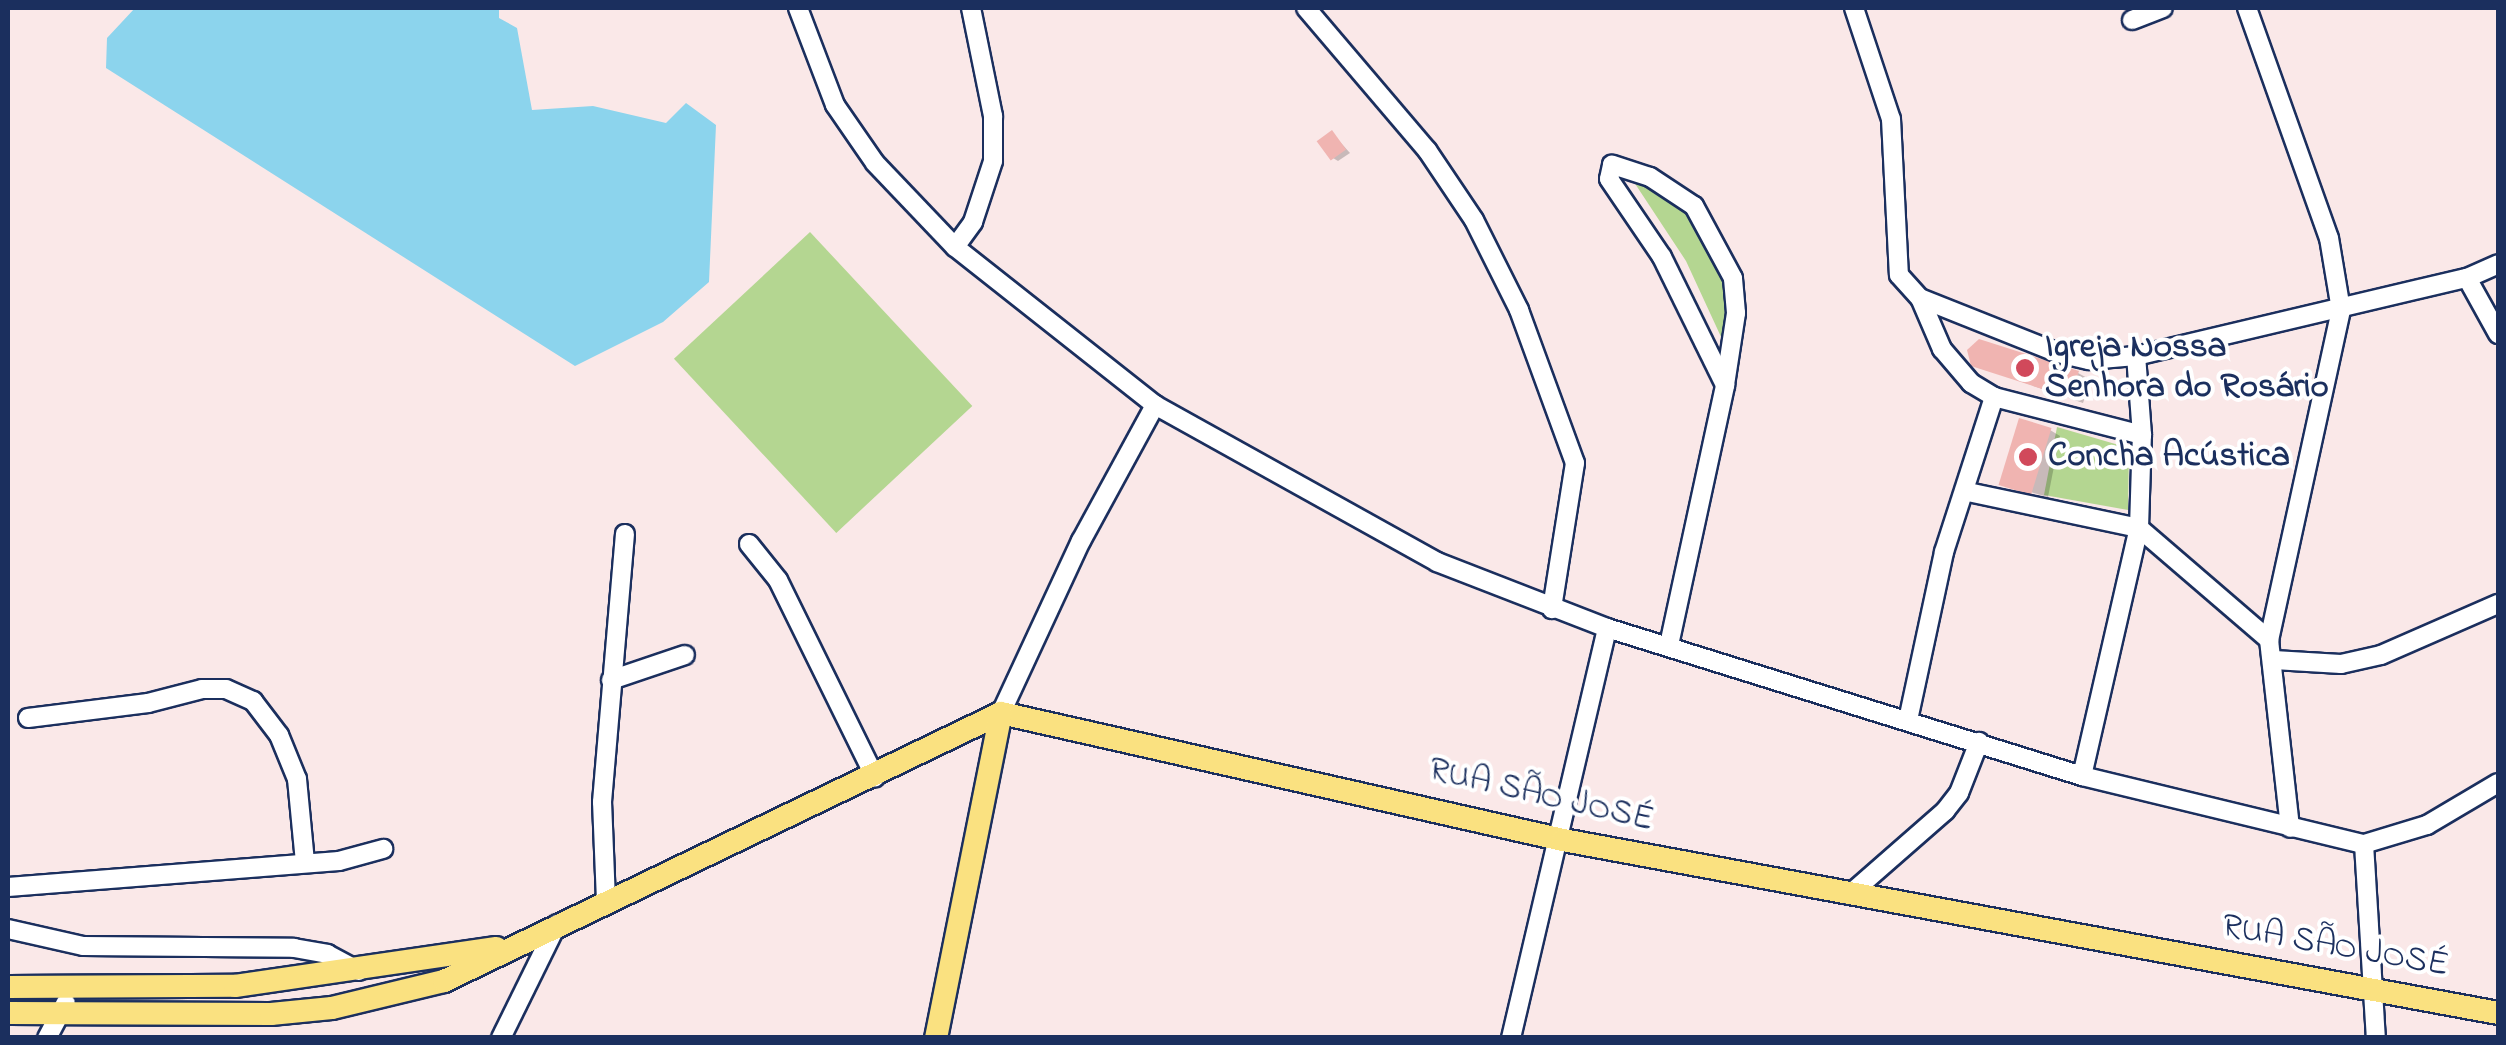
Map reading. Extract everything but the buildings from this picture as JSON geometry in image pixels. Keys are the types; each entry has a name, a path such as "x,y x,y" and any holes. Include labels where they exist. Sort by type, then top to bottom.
{"main road":[{"path":"8,1014 332,1008 444,981 504,948 875,777 1001,712"},
{"path":"936,1038 1001,712"},
{"name":"RUA SÃO JOSÉ","path":"1001,712 1562,840 2498,1013"},
{"path":"8,988 234,986 504,948"}],"street":[{"path":"798,8 835,105 875,163 955,247 1156,405 1373,529 1552,609 1607,628 2082,776 2290,828 2364,844 2426,825 2498,783"},
{"path":"955,247 973,222 993,160 993,116 971,8"},
{"path":"1306,8 1427,150 1474,220 1519,310 1575,463 1568,542 1552,609"},
{"path":"1854,8 1891,119 1900,275 1920,298 1954,368 1994,397 2142,434"},
{"path":"2132,20 2163,8"},
{"path":"2247,8 2324,221 2340,310 2269,640 2290,828"},
{"path":"1669,645 1724,384 1736,312 1734,278 1718,241 1694,206 1650,177 1612,164 1609,179 1662,257 1724,384"},
{"path":"1920,298 2058,353 2089,360 2136,356 2340,310 2466,278 2498,264"},
{"path":"2466,278 2498,334"},
{"path":"2082,776 2139,528 2142,434 2136,356"},
{"path":"1908,720 1944,552 1968,492 1994,397"},
{"path":"1001,712 1081,541 1156,405"},
{"path":"1968,492 2139,528 2269,640"},
{"path":"606,900 602,802 625,534"},
{"path":"749,544 778,580 875,777"},
{"path":"2274,660 2341,664 2381,655 2498,604"},
{"path":"1511,1038 1562,840 1607,628"},
{"path":"611,680 685,656"},
{"path":"28,718 148,703 202,689 226,689 253,701 279,735 297,778 305,862"},
{"path":"1849,895 1960,794 1979,742"},
{"path":"2364,844 2376,1038"},
{"path":"8,886 364,858 383,849"},
{"path":"501,1038 558,923"},
{"path":"8,928 83,946 294,948 327,954 359,971"},
{"path":"47,1038 63,1014 72,987"}],"green space":[{"path":"1628,173 1687,207 1734,287 1722,339 1686,261"},
{"path":"810,232 972,406 836,533 674,359"},
{"path":"2057,427 2129,448 2128,510 2044,495"}],"water":[{"path":"135,8 499,8 499,18 517,28 532,110 593,106 666,123 686,103 716,125 709,282 663,322 575,366 106,68 107,38"}],"place":[{"name":"Igreja Nossa Senhora do Rosário","path":"2025,368"},
{"name":"Concha Acústica","path":"2028,457"}]}
